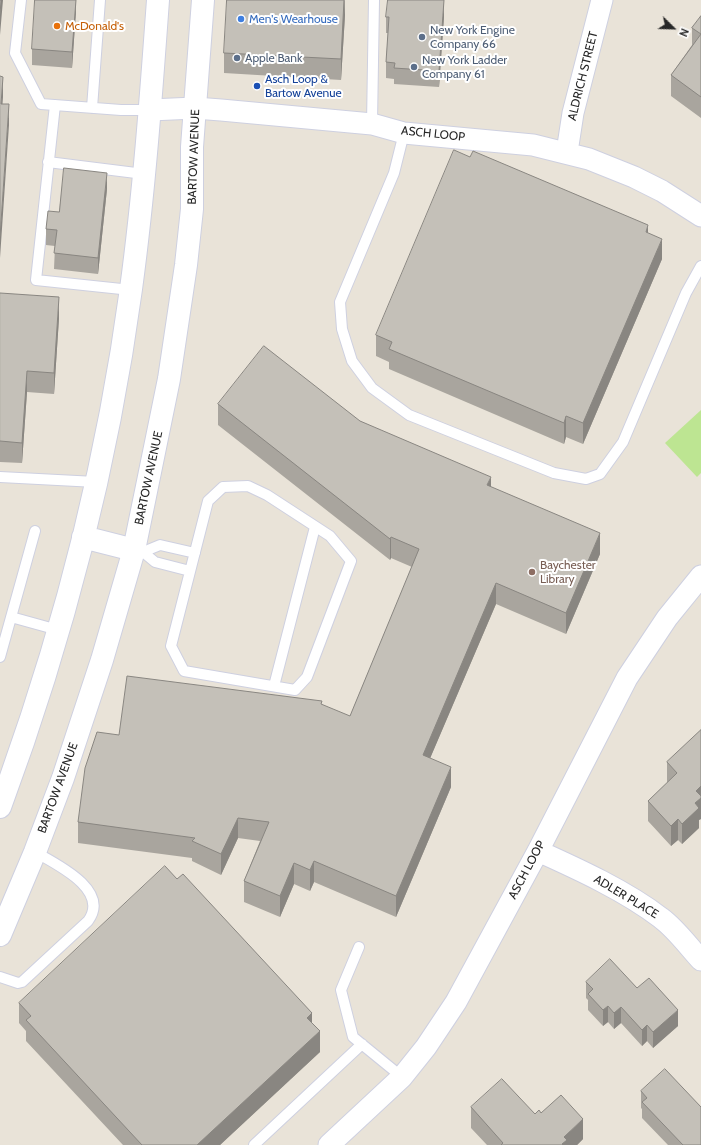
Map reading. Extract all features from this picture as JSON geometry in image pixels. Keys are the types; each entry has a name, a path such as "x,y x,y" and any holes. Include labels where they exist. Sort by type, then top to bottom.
{"main road":[{"path":"0,807 58,630 96,482 119,365 131,290 144,174 158,0"},
{"name":"BARTOW AVENUE","path":"0,934 35,852 83,719 138,551 169,379 186,265 192,209 192,147 203,0"},
{"path":"83,537 138,551"}],"street":[{"name":"ALDRICH STREET","path":"567,152 573,113 602,0"},
{"name":"ASCH LOOP","path":"150,110 195,108 372,124 404,133 499,141 567,152 634,177 662,191 701,216"},
{"name":"ASCH LOOP","path":"329,1145 402,1077 426,1047 456,1002 628,678 667,618 701,576"},
{"name":"ADLER PLACE","path":"538,850 577,868 646,907 662,919 701,960"}],"lane":[{"path":"21,0 14,53 41,104 150,110"},
{"path":"92,108 100,0"},
{"path":"372,124 374,0"},
{"path":"55,105 36,280 131,290"},
{"path":"404,133 394,173 340,302 342,329 352,361 372,388 409,415 554,473 586,479 600,474 623,442 686,293 701,266"},
{"path":"48,162 144,174"},
{"path":"0,477 96,482"},
{"path":"248,486 267,495 315,527 330,536 351,561 307,677 295,690 184,671 171,646 208,501 222,488 248,486"},
{"path":"274,686 315,527"},
{"path":"0,657 35,531"},
{"path":"138,551 160,545 194,553"},
{"path":"138,551 155,562 190,571"},
{"path":"11,617 58,630"},
{"path":"0,977 18,983 22,982 92,915 92,896 86,887 71,874 35,852"},
{"path":"359,947 341,990 353,1037 402,1077"},
{"path":"254,1145 362,1044"}],"green space":[{"path":"701,410 701,473 697,477 665,443"}],"building":[{"path":"35,0 76,0 72,52 32,49"},
{"path":"227,0 344,0 341,59 224,53"},
{"path":"388,0 444,0 439,71 394,68 395,63 386,62 389,17 386,17"},
{"path":"701,16 701,34 692,28"},
{"path":"701,34 701,97 671,75"},
{"path":"0,76 3,77 1,104 9,104 0,237"},
{"path":"454,150 470,157 473,151 648,225 646,232 662,239 583,423 566,416 564,423 389,349 392,342 376,335"},
{"path":"64,168 107,173 98,258 54,253 57,230 46,229 48,211 59,212"},
{"path":"0,293 59,297 54,373 27,371 22,443 0,441"},
{"path":"264,346 360,421 491,477 487,485 600,533 566,613 496,583 423,755 451,767 396,896 314,861 310,870 294,863 280,896 244,881 269,822 238,818 221,854 192,841 195,838 78,822 85,768 97,732 119,735 127,676 322,701 321,704 350,716 419,549 391,537 390,539 218,404"},
{"path":"701,730 701,786 696,791 701,798 695,803 699,808 682,824 678,819 671,826 648,801 677,773 667,762"},
{"path":"165,866 177,879 183,874 312,1013 307,1018 320,1031 197,1145 142,1145 26,1020 31,1016 19,1003"},
{"path":"610,959 637,988 649,978 678,1010 653,1032 647,1025 642,1030 621,1007 614,1013 608,1006 603,1010 588,994 593,989 586,982"},
{"path":"665,1069 701,1107 701,1145 683,1145 642,1102 647,1098 641,1091"},
{"path":"502,1079 535,1114 539,1110 541,1113 561,1095 583,1119 564,1137 567,1140 562,1144 563,1145 501,1145 503,1143 471,1107"}],"place":[{"name":"Men's Wearhouse","path":"241,19"},
{"name":"McDonald's","path":"57,26"},
{"name":"New York Engine Company 66","path":"422,37"},
{"name":"Apple Bank","path":"237,58"},
{"name":"New York Ladder Company 61","path":"414,67"},
{"name":"Asch Loop & Bartow Avenue","path":"257,86"},
{"name":"Baychester Library","path":"532,572"}]}
